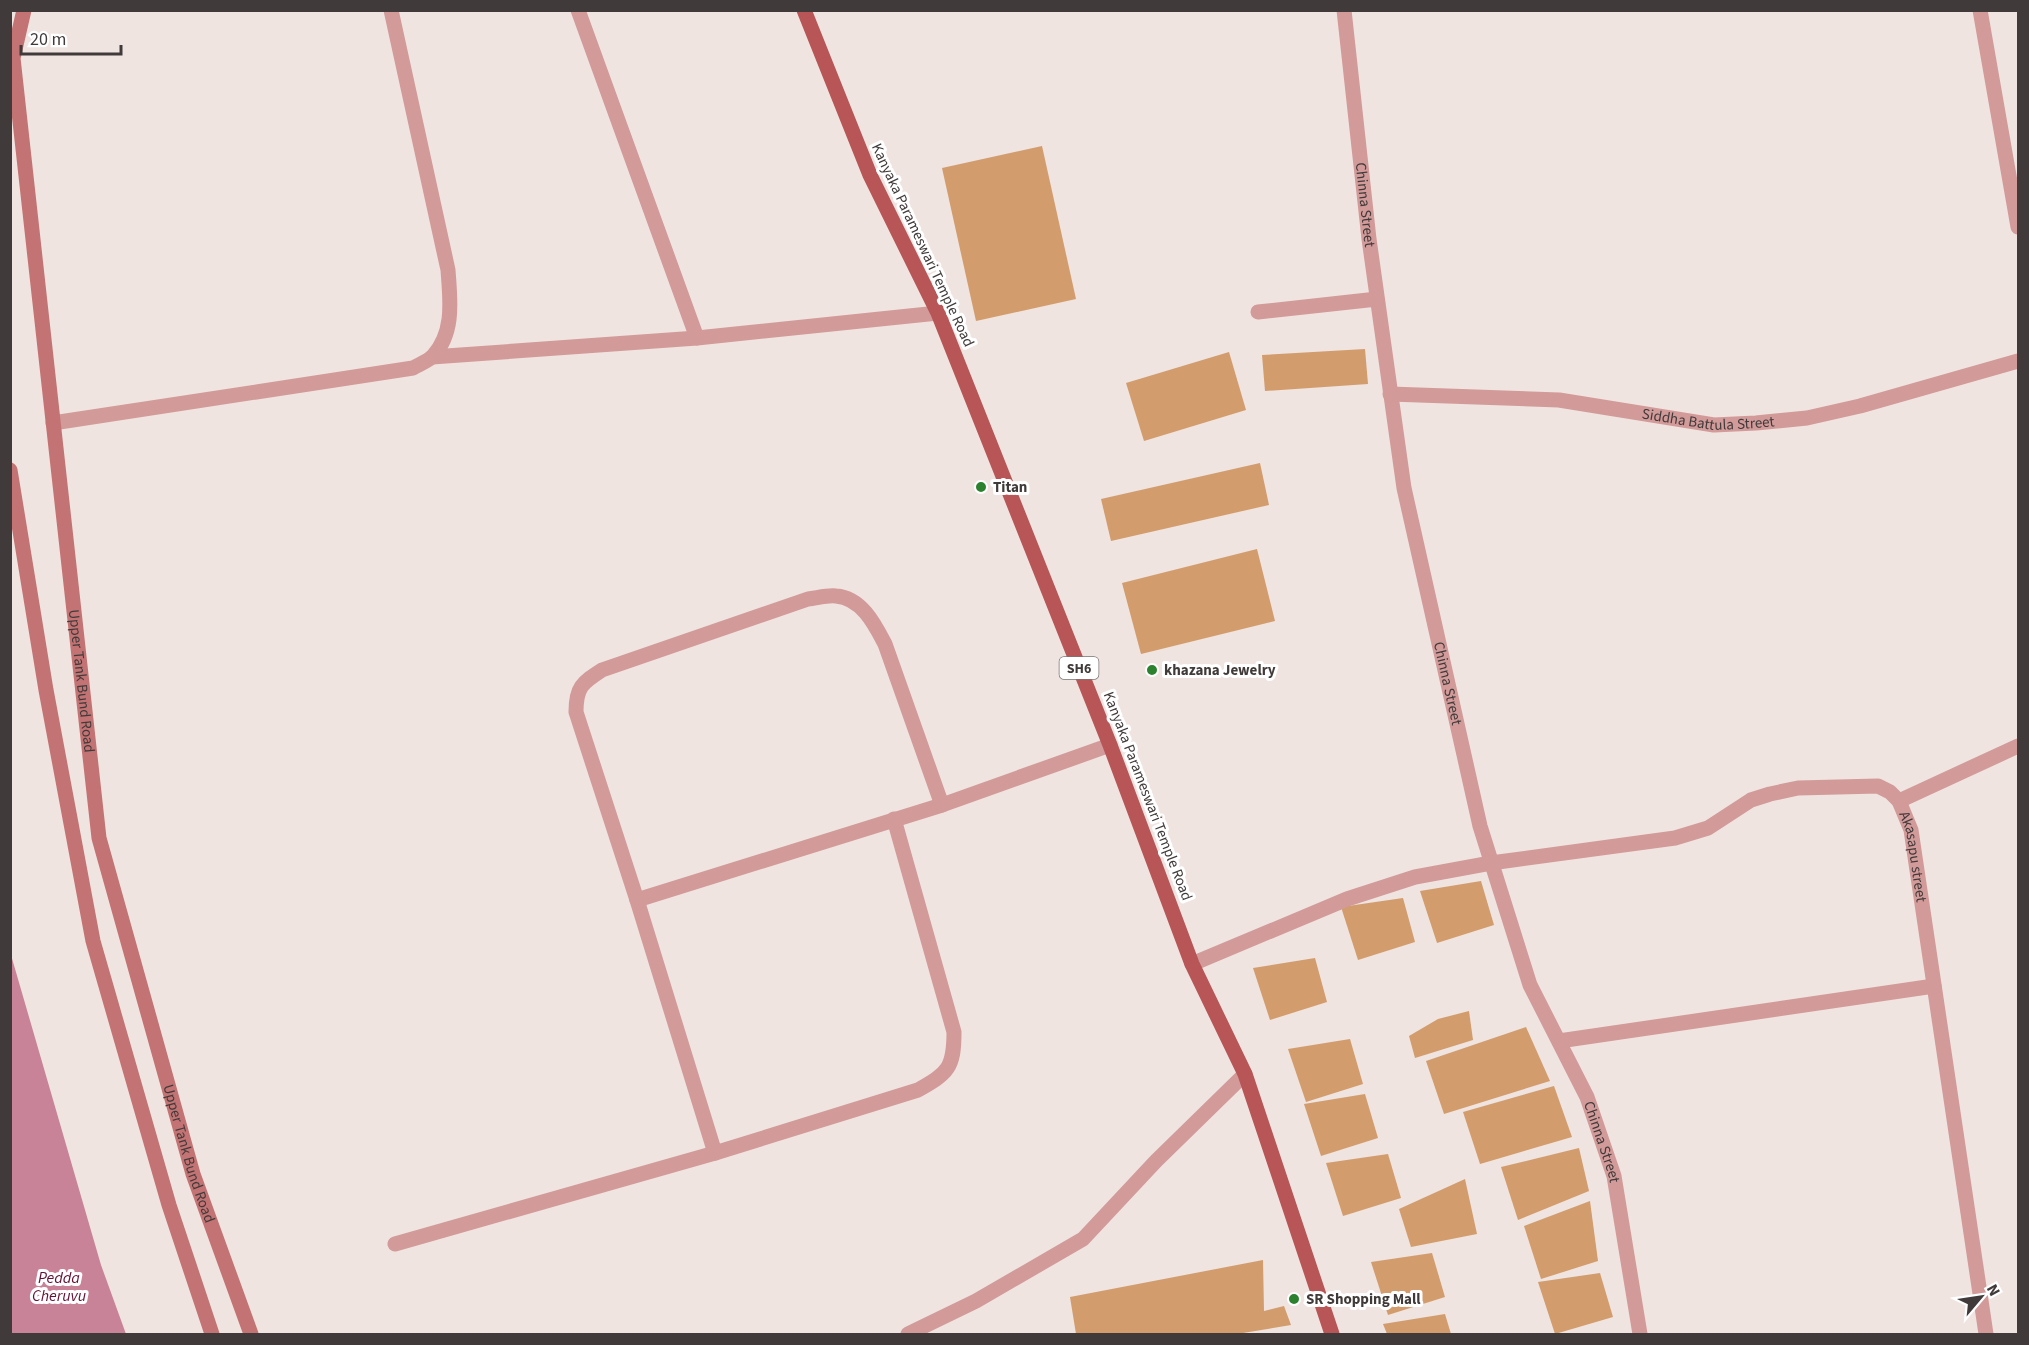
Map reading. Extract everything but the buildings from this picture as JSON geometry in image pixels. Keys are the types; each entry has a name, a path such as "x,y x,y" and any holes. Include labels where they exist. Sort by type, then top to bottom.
{"main road":[{"name":"Kanyaka Parameswari Temple Road","path":"807,13 870,175 938,313 1110,745 1192,964 1245,1074 1332,1335"}],"street":[{"name":"Upper Tank Bund Road","path":"24,10 13,58 99,838 193,1174 250,1335"},
{"path":"53,423 413,368 432,357 446,339 450,311 448,270 391,10"},
{"path":"578,10 697,338"},
{"name":"Chinna Street","path":"1344,10 1377,299 1404,488 1480,826 1530,985 1587,1097 1614,1176 1640,1335"},
{"path":"1980,10 2019,227"},
{"path":"1258,312 1377,299"},
{"path":"432,357 697,338 938,313"},
{"name":"Siddha Battula Street","path":"1390,394 1559,400 1714,425 1756,423 1807,418 1860,406 2019,362"},
{"name":"Upper Tank Bund Road","path":"10,470 46,690 93,941 166,1193 212,1335"},
{"path":"715,1153 576,712 576,695 580,687 602,670 808,599 837,596 851,600 864,610 885,644 942,805"},
{"path":"637,900 942,805 1110,745"},
{"path":"1899,801 2019,746"},
{"name":"Akasapu street","path":"1192,964 1347,899 1415,877 1491,862 1675,838 1708,828 1751,800 1798,788 1878,786 1890,792 1899,801 1911,830 1986,1335"},
{"path":"395,1244 715,1153 918,1090 937,1080 948,1069 954,1053 954,1032 894,819"},
{"path":"1559,1041 1934,986"},
{"path":"908,1335 976,1301 1083,1239 1156,1161 1245,1074"}],"water":[{"name":"Pedda Cheruvu","path":"11,955 101,1265 126,1334 11,1334"}],"place":[{"name":"Titan","path":"981,487"},
{"name":"khazana Jewelry","path":"1152,670"},
{"name":"SR Shopping Mall","path":"1294,1299"}]}
